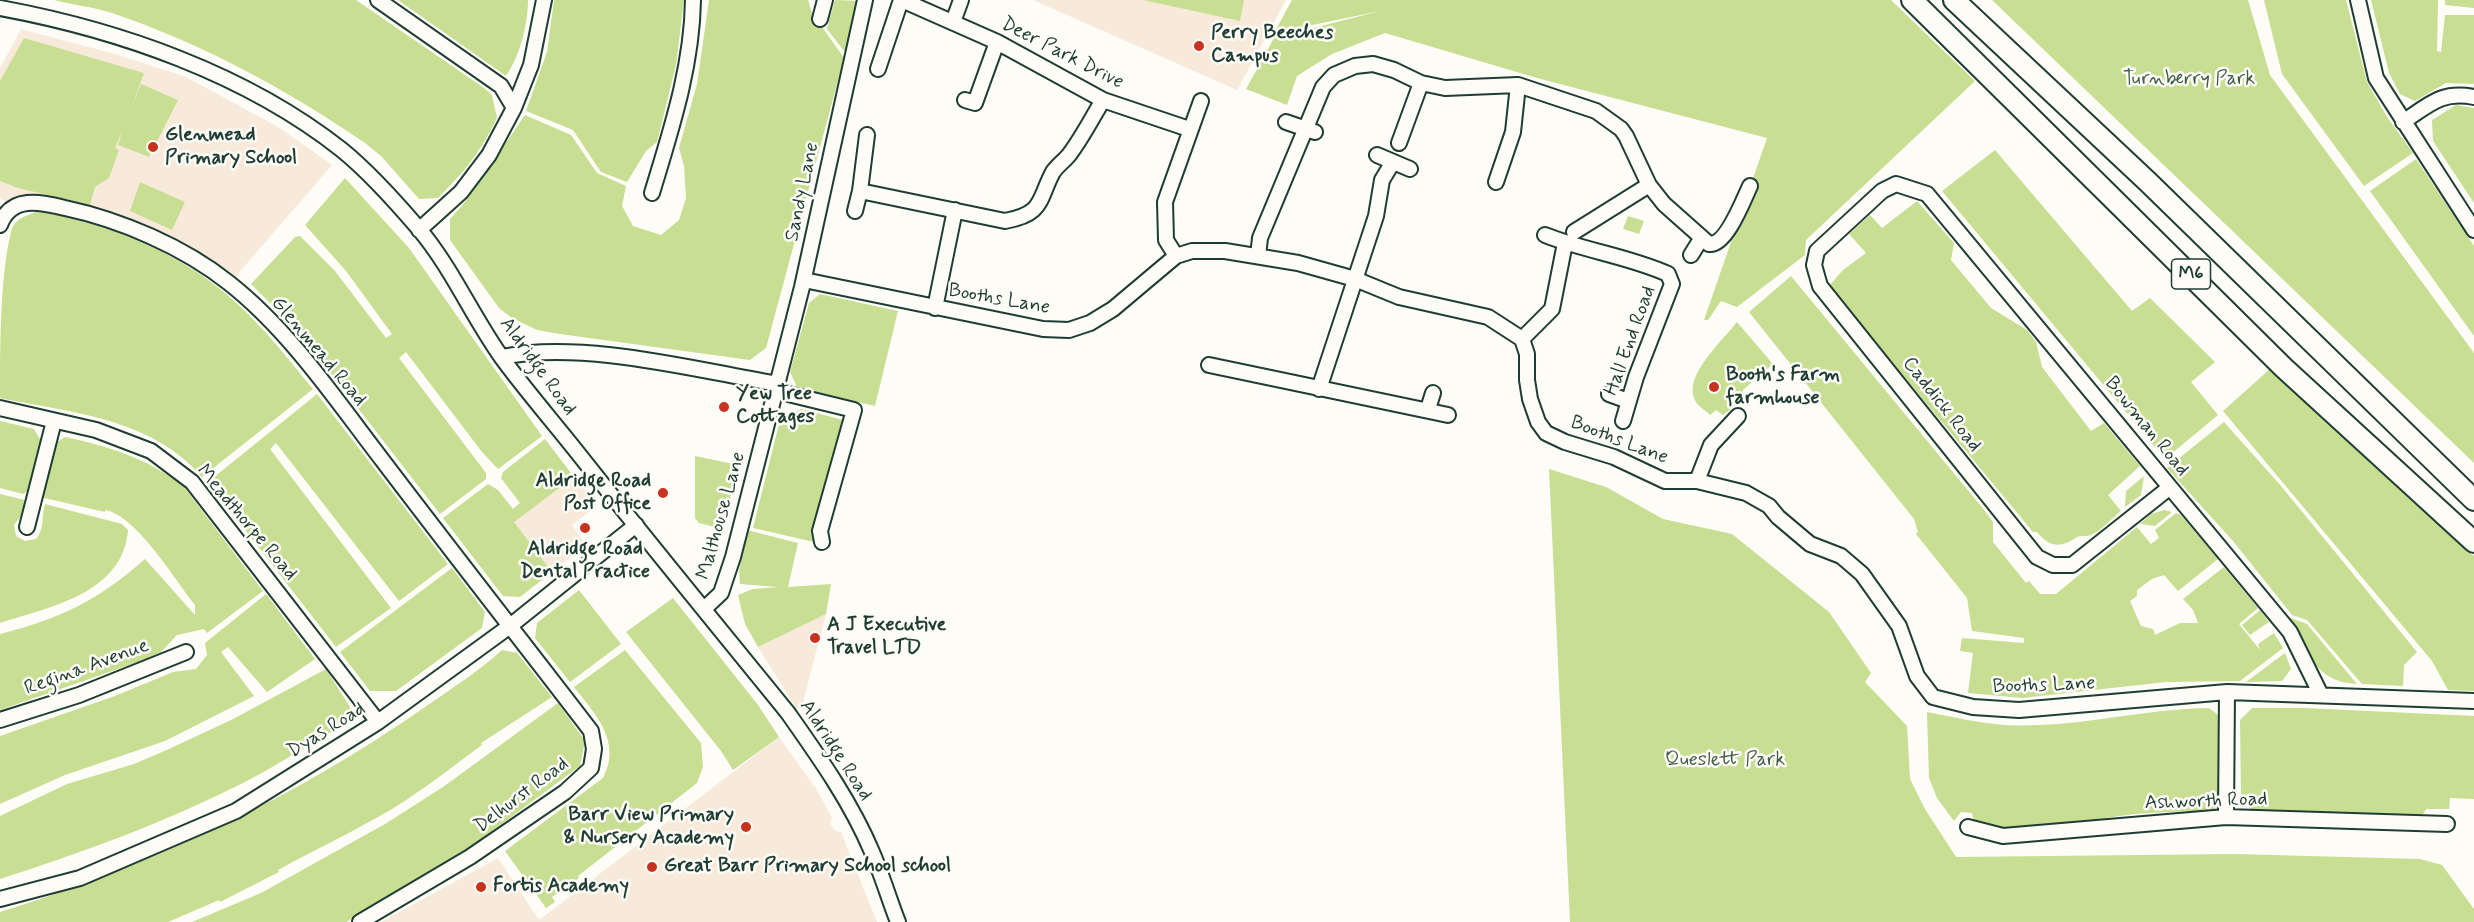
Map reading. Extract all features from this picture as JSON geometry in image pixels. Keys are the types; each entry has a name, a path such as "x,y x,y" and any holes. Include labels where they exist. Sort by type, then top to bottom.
{"highway":[{"name":"M6","path":"1912,0 2284,368 2474,542"},
{"name":"M6","path":"1954,0 2147,181 2474,500"}],"street":[{"path":"378,0 501,86 514,108"},
{"path":"419,230 461,192 489,155 514,108 531,64 544,0"},
{"path":"652,193 681,98 692,25 693,0"},
{"path":"820,19 825,0"},
{"name":"Sandy Lane","path":"777,387 804,280 865,0"},
{"path":"878,69 901,0"},
{"name":"Deer Park Drive","path":"901,0 997,42 1103,100 1189,129"},
{"path":"953,22 962,0"},
{"path":"2358,0 2376,78 2474,230"},
{"name":"Aldridge Road","path":"0,9 30,13 99,32 190,62 296,117 343,152 419,230 459,285 502,357 788,713 827,769 872,851 898,922"},
{"path":"976,103 997,42"},
{"path":"1258,256 1260,238 1309,131 1323,87 1334,75 1355,66 1373,64 1394,70 1420,83 1445,88 1518,85 1596,111 1621,129 1629,140 1648,185 1677,218 1707,242"},
{"path":"1399,143 1420,83"},
{"path":"1496,182 1513,132 1518,85"},
{"path":"2403,122 2430,104 2453,93 2474,97"},
{"path":"860,190 1005,221 1022,218 1044,196 1054,171 1068,156 1103,100"},
{"path":"1201,101 1189,129 1165,202 1166,240 1176,256 1192,251 1225,251 1298,262 1355,279 1400,297 1488,316 1522,339 1552,309 1570,237 1648,185"},
{"path":"1286,122 1309,131"},
{"path":"855,211 867,135"},
{"path":"1377,155 1410,170"},
{"path":"1319,389 1376,216 1382,180 1393,162"},
{"name":"Caddick Road","path":"1926,194 1896,184 1882,191 1817,251 1814,265 1820,286 2037,557 2053,565 2072,566 2169,488"},
{"path":"1690,255 1707,242 1722,239 1750,186"},
{"name":"Bowman Road","path":"1926,194 2290,632 2321,695"},
{"name":"Glenmead Road","path":"0,225 4,215 13,206 34,201 81,211 137,232 188,255 230,283 286,339 510,626"},
{"path":"935,308 956,210"},
{"name":"Hall End Road","path":"1545,235 1570,237 1668,274 1672,284 1628,401 1623,421"},
{"name":"Booths Lane","path":"804,280 1043,329 1069,330 1090,323 1113,309 1176,256"},
{"name":"Booths Lane","path":"1522,339 1527,354 1530,399 1538,422 1546,433 1565,442 1614,457 1665,481 1697,481 1746,493 1769,506 1778,517 1810,544 1841,556 1862,574 1899,626 1917,676 1934,697 1973,707 2019,710 2228,692 2474,701"},
{"path":"502,357 556,351 613,356 777,387 854,410 820,531 822,542"},
{"path":"1209,365 1230,362 1319,389 1428,409 1448,415"},
{"name":"Malthouse Lane","path":"704,609 721,593 777,387"},
{"path":"1428,409 1433,393"},
{"path":"1609,394 1628,401"},
{"name":"Meadthorpe Road","path":"0,408 96,430 151,451 192,482 378,722"},
{"path":"1697,481 1711,445 1738,416"},
{"path":"1712,420 1724,430"},
{"path":"27,527 54,421"},
{"name":"Dyas Road","path":"0,899 80,878 236,811 378,722 510,626 636,525"},
{"name":"Delhurst Road","path":"360,922 470,857 565,792 591,768 594,749 591,731 510,626"},
{"name":"Regina Avenue","path":"0,720 79,695 186,652"},
{"path":"2226,817 2228,692"},
{"name":"Ashworth Road","path":"1968,827 2002,836 2028,836 2100,826 2226,817 2447,824"}],"shaded area":[{"name":"Perry Beeches Campus","path":"1033,0 1286,0 1237,90"},
{"name":"Glenmead Primary School","path":"21,29 115,54 186,77 280,128 332,165 230,283 188,255 81,211 13,206 0,198 0,68"},
{"path":"574,477 597,506 572,525 586,545 552,572 513,522"},
{"path":"826,614 802,706 796,708 758,647"},
{"name":"Barr View Primary & Nursery Academy","path":"779,737 815,787 832,818 830,824 835,831 841,832 877,922 381,922 498,858 539,920"}],"green space":[{"path":"54,0 356,0 484,88 492,95 497,118 478,152 448,188 438,198 419,199 381,156 365,143 305,104 243,69 146,25 105,11"},
{"path":"398,0 528,0 527,19 522,40 506,76"},
{"path":"554,0 684,0 676,65 657,142 646,151 627,182 601,172 573,130 526,111 547,52"},
{"path":"709,0 808,0 812,13 844,58 766,348 750,360 537,330 512,318 499,308 450,240 450,219 465,202 525,115 571,135 597,173 626,186 622,206 633,226 661,235 679,220 686,198 684,166 679,148 697,84"},
{"path":"835,0 860,1 850,52 844,51 827,29"},
{"path":"1143,0 1244,0 1240,21"},
{"path":"1292,0 1891,0 1975,81 1806,240 1805,255 1737,307 1721,301 1708,320 1704,320 1767,138 1537,78 1385,33 1332,54 1297,76 1287,105 1246,89 1274,38 1380,11 1274,33"},
{"name":"Turnberry Park","path":"1992,0 2248,0 2270,75 2474,353 2474,463"},
{"path":"2264,0 2346,0 2367,82 2387,117 2413,153 2364,186 2282,74"},
{"path":"2371,0 2438,0 2437,51 2441,52 2445,15 2474,15 2474,84 2446,83 2415,101 2400,94 2389,73"},
{"path":"2445,0 2474,0 2474,8 2445,5"},
{"path":"24,38 144,73 131,109 141,84 178,100 149,157 118,145 123,129 115,148 119,150 109,178 95,187 90,205 18,188 0,181 0,81"},
{"path":"2456,105 2474,108 2474,203 2433,141 2432,120"},
{"path":"1995,150 2132,311 2150,298 2215,362 2191,382 2218,415 2165,459 1942,191"},
{"path":"2416,159 2474,246 2474,336 2370,191"},
{"path":"345,178 409,248 542,436 498,469 482,452 406,352 399,358 486,473 486,479 440,514 299,332 251,284 295,237 300,236 335,271 386,338 392,334 346,271 305,225"},
{"path":"140,182 185,202 172,230 130,211"},
{"path":"1917,201 1954,243 1951,260 1991,308 2027,330 2036,342 2042,367 2091,431 2104,423 2140,466 2108,495 2121,511 2095,533 2089,536 2079,536 2056,545 2046,541 2037,532 2033,532 1829,286 1843,270 1866,253 1849,234 1870,215 1882,228"},
{"path":"38,211 116,232 142,242 190,268 244,310 313,389 202,477 182,457 135,430 83,414 0,398 2,311 8,246 12,228 16,222"},
{"path":"1628,216 1644,221 1639,234 1623,229"},
{"path":"1791,276 1985,511 1993,522 1993,542 2026,583 2029,581 2040,594 2056,594 2137,527 2151,544 2159,538 2155,530 2176,513 2181,515 2218,559 2178,591 2164,575 2152,579 2137,590 2137,596 2130,601 2141,626 2153,629 2155,635 2180,623 2198,623 2193,610 2183,599 2224,567 2258,608 2239,624 2260,650 2258,644 2274,633 2283,648 2240,681 2166,682 2022,698 1968,693 1973,653 1960,651 1962,638 2024,643 2024,638 1972,631 1967,598 1916,534 1918,532 1914,519 1749,312"},
{"path":"820,294 898,311 875,406 797,387 790,372 809,303"},
{"path":"1737,322 1773,364 1743,390 1741,401 1723,415 1716,410 1710,415 1695,401 1693,389 1695,379 1707,358"},
{"path":"2271,368 2474,556 2474,691 2448,690 2432,661 2223,411"},
{"path":"317,394 448,564 399,601 276,443 270,449 391,608 336,647 208,482"},
{"path":"801,409 847,421 814,542 753,528 780,420"},
{"path":"0,421 34,429 44,446 31,489 23,494 0,488"},
{"path":"2224,422 2281,486 2417,652 2404,665 2403,686 2362,684 2307,620 2292,615 2233,541 2167,468"},
{"path":"65,437 143,461 184,487 263,591 207,633 204,629 177,635 161,652 141,661 0,710 0,634 42,621 78,606 111,586 145,559 195,615 195,605 154,550 129,523 117,514 105,510 105,512 40,497 51,446"},
{"path":"545,439 574,477 514,522 552,572 520,597 503,596 443,518 488,484 498,490 513,509 520,503 501,478 503,472"},
{"path":"695,456 738,465 723,529 699,523 695,518"},
{"name":"Queslett Park","path":"1549,469 1606,487 1663,519 1732,534 1829,612 1871,673 1865,682 1907,726 1910,779 1925,809 1956,857 2235,854 2420,859 2442,865 2474,909 2474,922 1570,922"},
{"path":"2144,476 2141,495 2125,507 2126,491"},
{"path":"0,494 29,501 26,510 14,525 16,536 25,541 36,539 39,535 45,504 122,524 128,530 123,552 113,569 98,583 80,594 40,611 0,623"},
{"path":"2164,510 2172,512 2155,526 2140,524 2151,514"},
{"path":"747,530 798,543 788,587 831,584 826,614 758,647 745,624 738,595 753,589 778,587 740,584 739,570"},
{"path":"452,568 485,612 482,628 396,691 370,691 340,652"},
{"path":"579,590 621,644 570,682 535,638 537,623"},
{"path":"266,594 315,659 267,692 228,647 221,652 254,696 165,741 65,775 0,804 0,736 115,696 173,672 196,669 207,655 205,643"},
{"path":"673,598 758,705 779,737 733,770 721,751 626,632"},
{"path":"2260,610 2269,622 2250,635 2242,625"},
{"path":"2288,617 2307,624 2357,684 2342,682 2321,671 2306,652"},
{"path":"502,650 517,653 552,697 481,743 482,745 404,802 278,870 279,872 220,902 219,900 168,922 0,922 0,912 112,873 167,850 221,826 325,771 376,740 465,680"},
{"path":"625,650 701,743 703,767 697,783 552,897 555,902 546,908 505,851 603,778 610,753 608,741 598,719 574,687"},
{"path":"2285,653 2291,669 2282,681 2246,682"},
{"path":"326,669 350,707 348,723 215,797 94,847 0,879 0,816 67,784 134,764 169,749 233,719"},
{"path":"558,703 585,741 580,766 472,846 346,922 192,922 261,893 385,824 443,787"},
{"path":"2209,708 2222,718 2223,800 2213,811 2135,814 2051,825 2004,827 1985,824 1973,818 1972,813 1961,812 1954,821 1937,798 1929,778 1927,712 1985,723 2030,725 2081,722 2183,709"},
{"path":"2252,708 2305,708 2474,716 2474,799 2450,798 2449,809 2426,809 2422,816 2252,810 2241,799 2240,720"}],"place":[{"name":"Perry Beeches Campus","path":"1199,46"},
{"name":"Glenmead Primary School","path":"153,147"},
{"name":"Booth's Farm farmhouse","path":"1714,387"},
{"name":"Yew Tree Cottages","path":"724,407"},
{"name":"Aldridge Road Post Office","path":"663,493"},
{"name":"Aldridge Road Dental Practice","path":"585,528"},
{"name":"A J Executive Travel LTD","path":"815,638"},
{"name":"Barr View Primary & Nursery Academy","path":"746,827"},
{"name":"Great Barr Primary School school","path":"652,867"},
{"name":"Fortis Academy","path":"481,887"}]}
